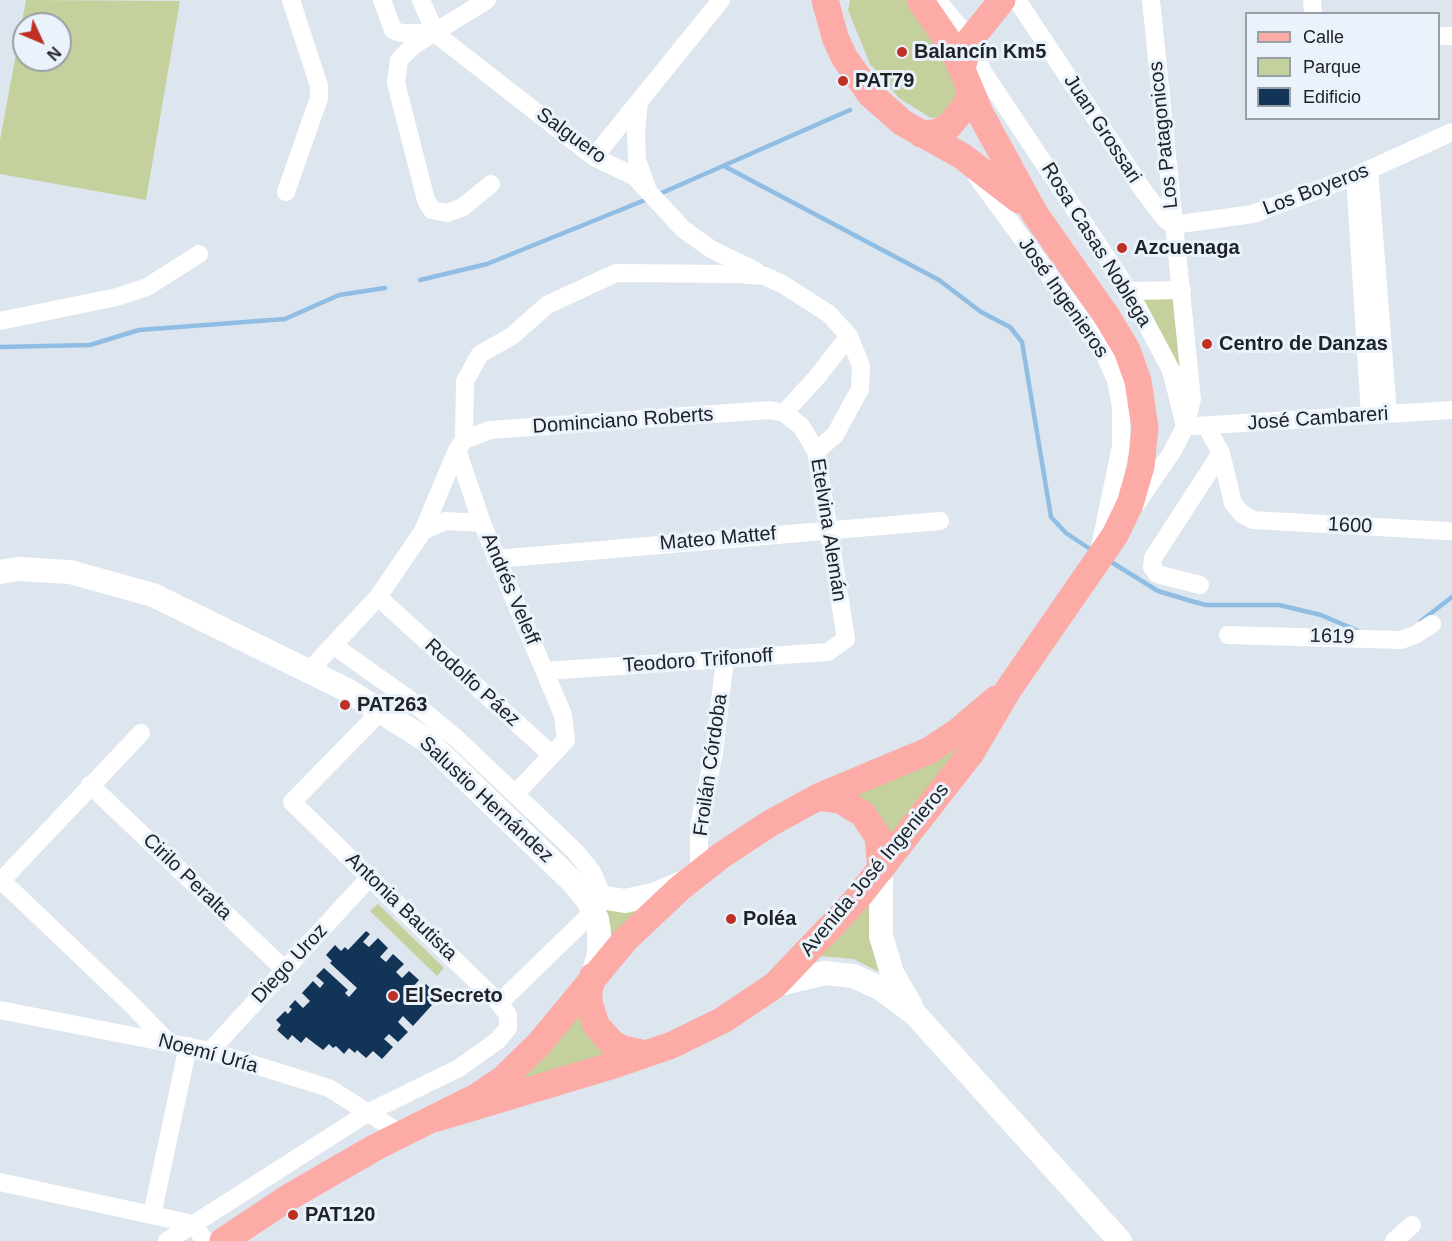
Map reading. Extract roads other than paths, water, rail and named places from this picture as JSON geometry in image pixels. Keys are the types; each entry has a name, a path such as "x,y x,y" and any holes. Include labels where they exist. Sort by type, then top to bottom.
{"main road":[{"name":"Avenida José Ingenieros","path":"437,1118 646,1054 714,1025 741,1010 775,985 831,929 971,753 1010,687 1115,535 1130,504 1142,466 1145,428 1138,381 1118,332 1035,214 966,81 942,28 920,0"},
{"path":"921,134 935,133 948,127 966,106 970,40 1002,0"},
{"name":"Avenida José Ingenieros","path":"828,5 844,57 863,85 885,109 921,134 962,156 1035,214"},
{"name":"Avenida José Ingenieros","path":"437,1118 487,1091 511,1073 538,1045 593,976 644,921 699,872 761,829 818,797 928,751 957,732 1010,687"},
{"path":"818,797 840,800 863,814 878,837 881,869"},
{"path":"593,976 589,990 589,1002 596,1025 612,1043 623,1049 646,1054"},
{"path":"223,1241 291,1196 437,1118"}],"street":[{"path":"286,192 319,98 319,86 291,0"},
{"path":"382,0 393,30 401,33 436,33"},
{"name":"Salguero","path":"421,0 436,33 594,157 634,176 683,229 702,243 809,299 829,314 849,336"},
{"path":"487,0 414,45 399,60 396,83 426,200 432,210 447,213 463,207 491,184"},
{"path":"594,157 722,0"},
{"path":"937,0 970,40"},
{"name":"Juan Grossari","path":"1017,0 1145,194 1161,215 1173,225"},
{"name":"Los Patagonicos","path":"1115,535 1172,452 1185,427 1192,399 1150,0"},
{"name":"Rosa Casas Noblega","path":"970,40 983,72 1129,291 1171,370 1185,427"},
{"path":"639,102 636,133 637,160 648,190"},
{"name":"Los Boyeros","path":"1173,225 1253,214 1362,173 1452,132"},
{"name":"José Ingenieros","path":"962,156 1101,346 1116,380 1122,415 1121,446 1114,488 1096,562"},
{"path":"1362,173 1388,414"},
{"path":"1362,173 1370,415"},
{"path":"0,321 117,297 147,287 199,254"},
{"path":"309,671 378,597 423,531 460,445 465,381 480,354 512,336 547,305 616,273 765,276"},
{"path":"1129,291 1182,290"},
{"path":"784,413 818,377 849,336"},
{"path":"816,451 835,435 860,389 861,366 849,336"},
{"name":"Dominciano Roberts","path":"460,445 490,430 770,410 784,413"},
{"name":"José Cambareri","path":"1185,427 1452,410"},
{"name":"Etelvina Alemán","path":"784,413 801,426 816,451 846,639"},
{"path":"1200,585 1157,574 1152,567 1153,558 1221,453 1206,426"},
{"name":"Andrés Veleff","path":"460,445 482,524 563,715 566,740 552,755"},
{"name":"1600","path":"1221,453 1233,503 1242,514 1253,520 1448,531"},
{"path":"423,531 445,521 482,524"},
{"name":"Mateo Mattef","path":"496,559 940,521"},
{"name":"Salustio Hernández","path":"0,572 18,569 70,572 153,595 309,671 381,711 426,740 599,905"},
{"name":"Rodolfo Páez","path":"378,597 552,755"},
{"name":"1619","path":"1228,635 1401,640 1415,635 1432,624"},
{"name":"Teodoro Trifonoff","path":"545,671 828,652 846,639"},
{"path":"333,645 406,697 456,738 575,851 592,872 599,905 600,939 593,976"},
{"name":"Froilán Córdoba","path":"699,872 699,826 714,752 725,659"},
{"name":"Antonia Bautista","path":"381,711 292,802 504,1009"},
{"path":"141,733 0,880 168,1042"},
{"path":"515,794 552,755"},
{"name":"Cirilo Peralta","path":"90,784 284,969"},
{"path":"881,869 880,919 884,946 892,973 915,1014"},
{"path":"167,1241 369,1112 459,1068 481,1053 508,1028 504,1009 599,905 653,896 699,872"},
{"name":"Diego Uroz","path":"210,1051 370,877"},
{"path":"775,985 825,973 853,976 880,988 915,1014 1120,1241"},
{"name":"Noemí Uría","path":"0,1010 210,1051 329,1088 403,1135"},
{"path":"152,1215 188,1046"},
{"path":"1,1188 193,1224 205,1241"},
{"path":"1394,1241 1412,1225"}],"waterway":[{"path":"657,195 850,110"},
{"path":"724,166 939,280 981,312 1010,327 1022,342 1051,517 1066,533 1093,551"},
{"path":"420,280 487,264 650,198"},
{"path":"0,347 90,345 139,330 285,319 339,295 385,288"},
{"path":"1108,560 1158,591 1191,601 1206,605 1279,605 1321,615 1363,633"},
{"path":"1421,621 1452,597"}],"place":[{"name":"Balancín Km5","path":"902,52"},
{"name":"PAT79","path":"843,81"},
{"name":"Azcuenaga","path":"1122,248"},
{"name":"Centro de Danzas","path":"1207,344"},
{"name":"PAT263","path":"345,705"},
{"name":"Poléa","path":"731,919"},
{"name":"El Secreto","path":"393,996"},
{"name":"PAT120","path":"293,1215"}]}
